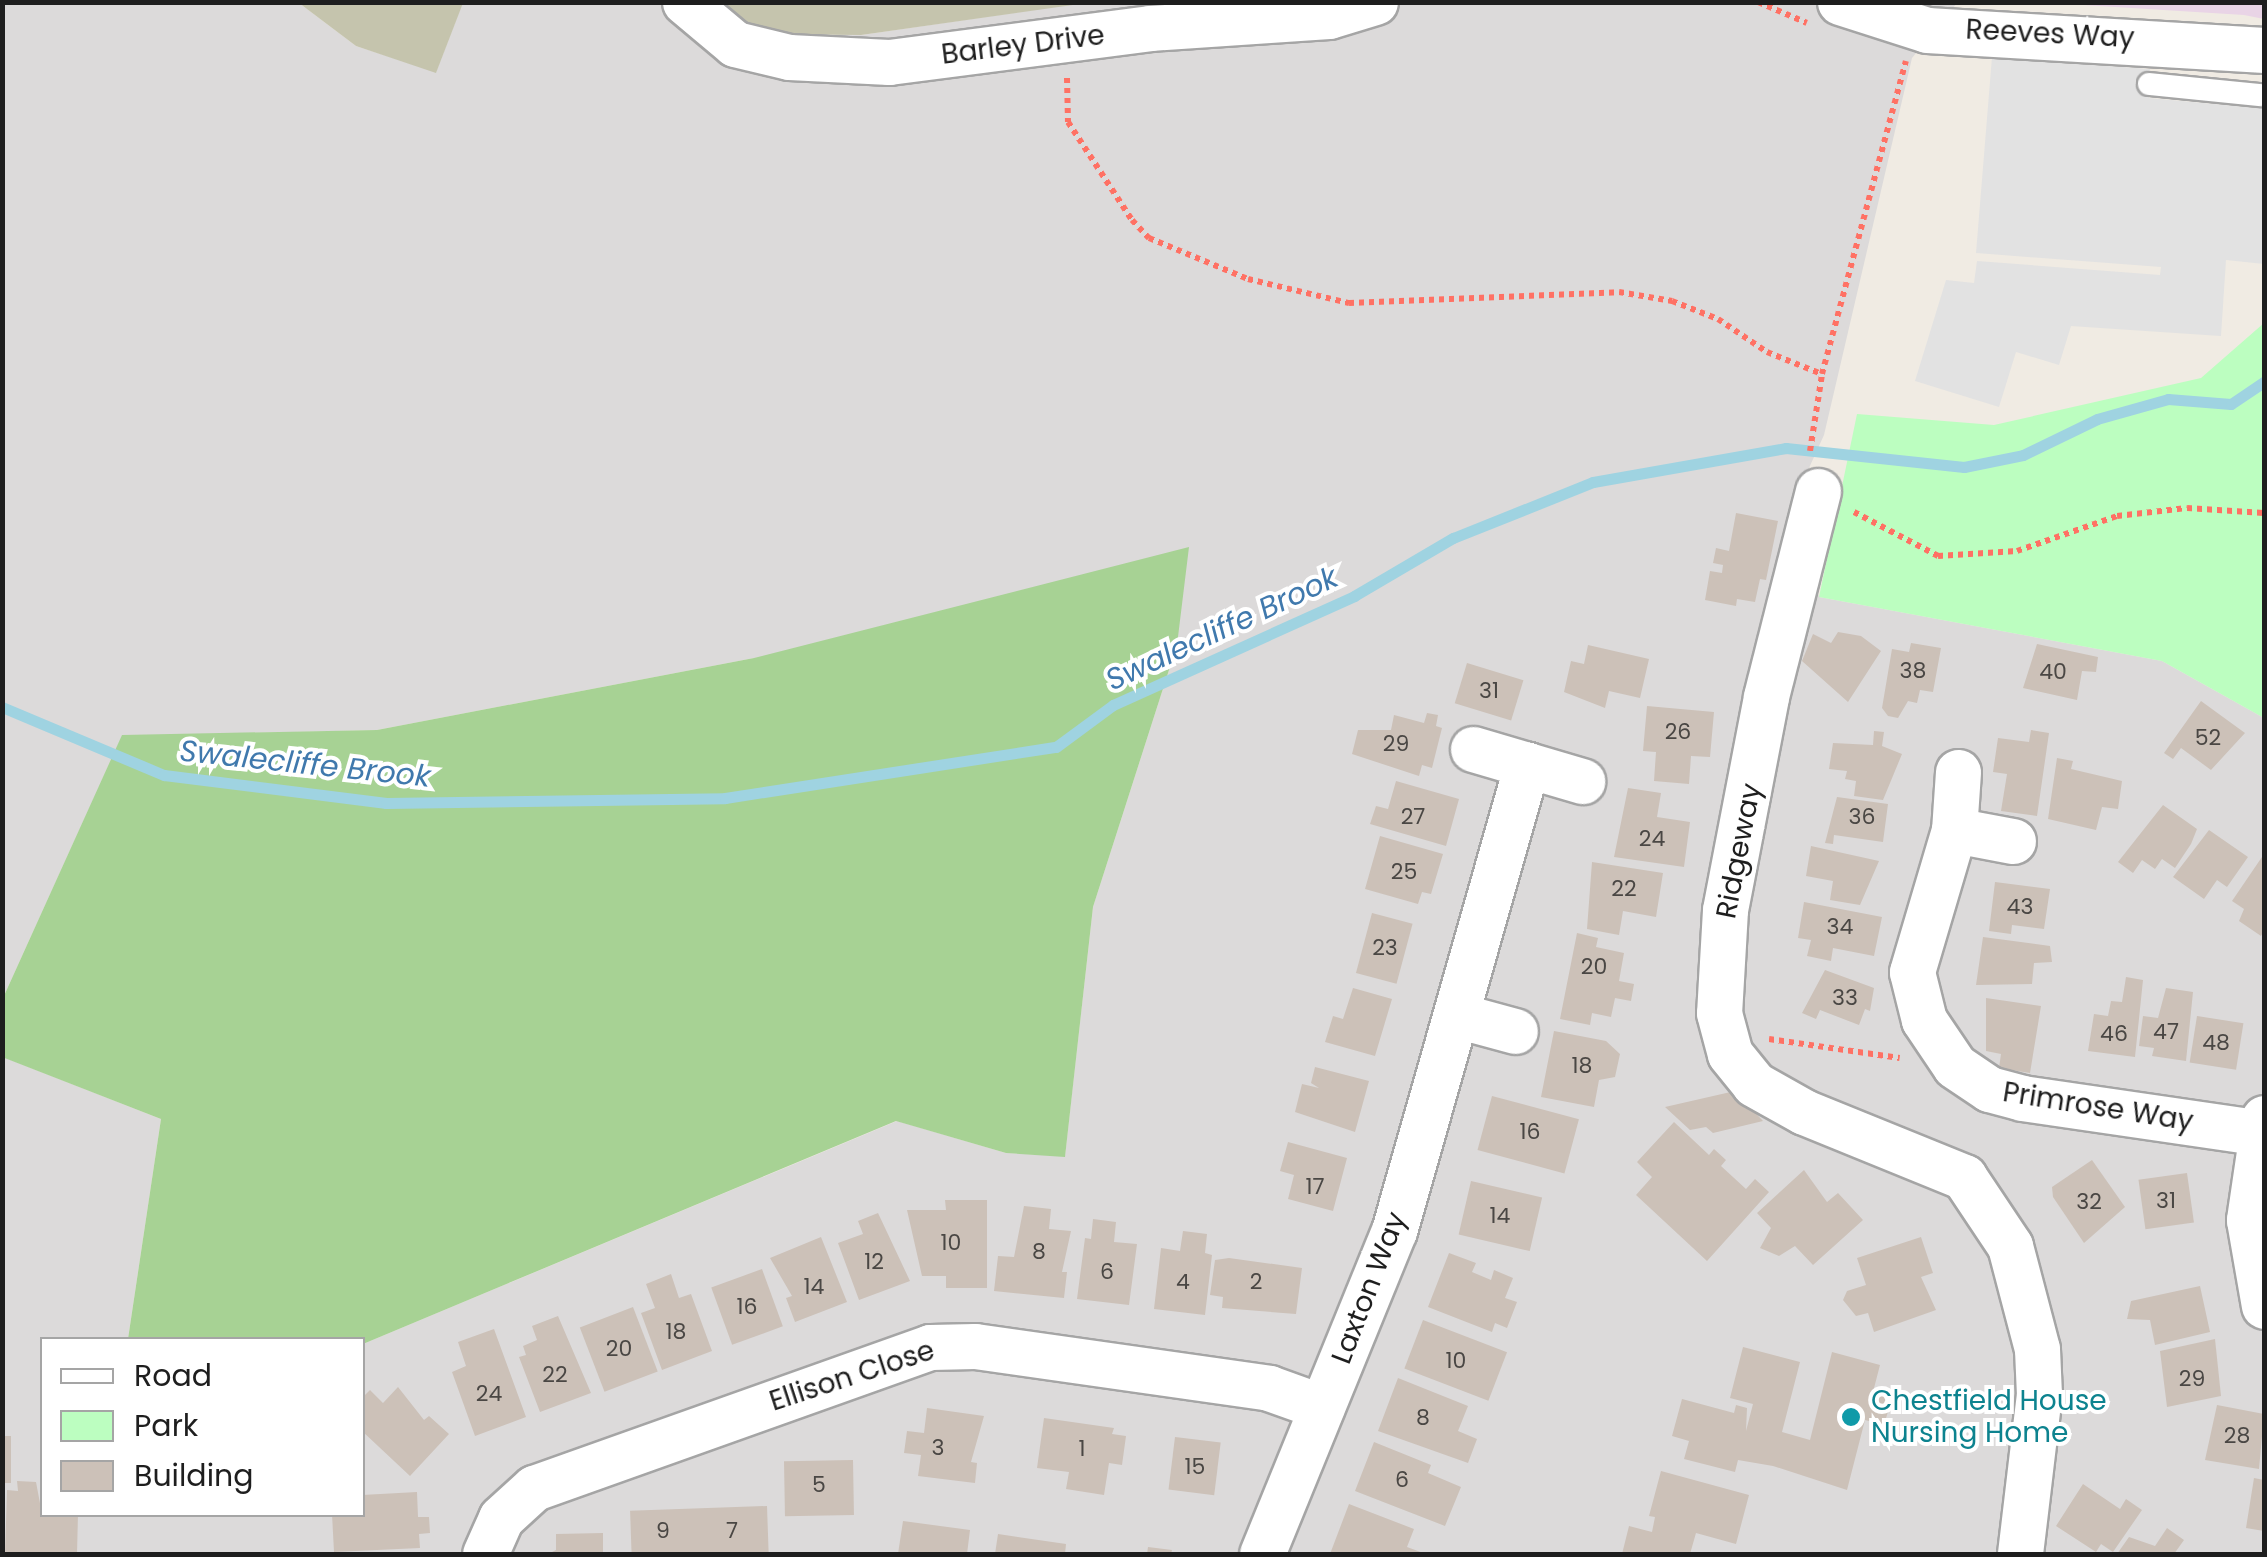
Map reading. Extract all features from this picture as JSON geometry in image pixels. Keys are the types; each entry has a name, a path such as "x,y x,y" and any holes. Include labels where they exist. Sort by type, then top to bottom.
{"street":[{"name":"Barley Drive","path":"685,2 735,44 788,57 889,62 1063,40 1329,16 1375,2"},
{"name":"Reeves Way","path":"1840,2 1913,27 2206,42 2264,50"},
{"name":"Ridgeway","path":"1818,492 1766,697 1726,910 1717,989 1723,1032 1730,1054 1771,1097 1964,1177 2010,1246 2037,1349 2039,1394 2020,1554"},
{"path":"1473,749 1582,781"},
{"name":"Laxton Way","path":"1262,1554 1394,1231 1527,765"},
{"name":"Primrose Way","path":"1958,772 1954,830 1912,972 1924,1020 1955,1066 1988,1089 2022,1098 2263,1125 2250,1246 2264,1306"},
{"path":"1954,830 2014,842"},
{"path":"1456,1015 1515,1031"},
{"name":"Ellison Close","path":"486,1554 501,1518 534,1488 930,1347 975,1346 1269,1388 1322,1407"}],"lane":[{"path":"2202,89 2206,42"},
{"path":"2149,84 2260,94"}],"path":[{"path":"1913,27 1822,374 1809,444 1818,492 1938,556 2017,551 2117,516 2187,508 2264,513"},
{"path":"1063,40 1068,122 1132,220 1164,245 1248,280 1349,303 1540,292 1619,292 1672,301 1822,374"},
{"path":"1723,1032 1955,1066"}],"shaded area":[{"path":"463,2 710,3 861,35 1088,2 1957,3 1912,58 1824,435 1799,490 1819,597 2162,661 2264,718 2264,1554 3,1554 3,1057 161,1119 128,1337 40,1337 40,1517 365,1517 365,1343 897,1121 1006,1153 1065,1156 1093,907 1177,645 754,658 377,730 122,736 3,998 3,3 299,3 356,46 436,72"},
{"path":"299,3 463,3 436,73 356,46"},
{"path":"710,3 1087,3 861,35 768,34"},
{"path":"2051,3 2264,3 2264,19 2244,15"},
{"path":"1992,57 2150,69 2149,98 2258,108 2264,80 2264,264 2226,260 2221,336 2071,326 2059,365 2016,352 1999,407 1915,381 1946,280 1974,283 1977,261 2160,275 2161,267 1976,253"}],"green space":[{"path":"2264,323 2264,718 2162,661 1819,597 1857,414 1994,425 2201,378"},
{"path":"1189,547 1177,645 1093,907 1065,1157 1006,1153 896,1121 365,1343 365,1337 128,1337 161,1119 2,1057 3,998 122,735 377,730 754,658"}],"building":[{"path":"1736,513 1778,521 1766,580 1760,579 1755,602 1737,599 1736,606 1705,600 1710,571 1722,573 1723,565 1713,563 1716,548 1729,551"},
{"path":"1838,632 1861,636 1881,651 1848,702 1802,661 1813,634 1831,643"},
{"path":"1911,643 1941,648 1933,692 1920,690 1917,703 1908,701 1898,718 1888,716 1882,708 1892,649 1909,652"},
{"path":"2037,644 2098,657 2096,672 2082,671 2077,700 2023,688"},
{"path":"1588,645 1649,659 1640,698 1609,691 1605,708 1564,692 1571,661 1584,664"},
{"path":"1467,663 1523,680 1511,720 1455,703"},
{"path":"2201,701 2245,733 2211,770 2181,748 2173,759 2164,753"},
{"path":"1647,706 1714,712 1710,757 1691,756 1689,784 1654,781 1656,752 1643,751"},
{"path":"1427,713 1438,715 1436,726 1442,728 1432,768 1422,765 1419,776 1352,754 1358,730 1391,730 1394,715 1424,723"},
{"path":"2031,730 2049,733 2037,816 2001,811 2007,774 1993,772 1998,738 2029,742"},
{"path":"1874,731 1884,732 1882,746 1902,754 1883,800 1854,796 1856,781 1845,779 1847,771 1829,769 1833,743 1873,745"},
{"path":"2057,758 2073,761 2071,769 2122,781 2118,809 2102,807 2096,830 2048,819"},
{"path":"1396,781 1459,799 1446,846 1370,824 1376,806 1388,809"},
{"path":"1628,788 1661,793 1657,817 1690,822 1684,867 1614,857"},
{"path":"1837,797 1888,804 1883,842 1834,835 1833,844 1825,843"},
{"path":"2163,805 2197,829 2191,844 2175,868 2162,859 2155,869 2142,860 2133,873 2118,862"},
{"path":"2209,830 2248,857 2227,887 2217,880 2204,899 2173,877"},
{"path":"1380,836 1443,854 1431,894 1422,892 1418,904 1365,889"},
{"path":"1811,846 1879,861 1860,905 1830,900 1833,881 1806,876"},
{"path":"2264,854 2261,936 2239,921 2244,909 2232,901"},
{"path":"1592,862 1663,873 1656,917 1623,911 1619,935 1587,929"},
{"path":"1995,882 2050,889 2044,929 2012,925 2011,934 1989,931"},
{"path":"1804,902 1882,917 1874,956 1833,948 1831,961 1807,956 1811,940 1798,938"},
{"path":"1372,913 1413,924 1397,984 1356,973"},
{"path":"1577,933 1598,938 1596,947 1624,953 1619,981 1634,984 1631,1001 1615,998 1611,1017 1592,1013 1590,1025 1560,1019"},
{"path":"1983,937 2050,946 2052,962 2034,963 2032,984 1976,985"},
{"path":"1825,970 1874,988 1870,1011 1865,1009 1859,1025 1820,1010 1816,1019 1802,1013"},
{"path":"2126,977 2143,980 2135,1057 2088,1051 2094,1014 2108,1016 2111,1001 2122,1002"},
{"path":"1353,988 1392,999 1375,1056 1325,1042 1333,1016 1343,1019"},
{"path":"2166,988 2193,992 2186,1061 2152,1056 2154,1048 2139,1046 2143,1016 2158,1018"},
{"path":"1986,998 2041,1006 2030,1073 1999,1068 2001,1054 1986,1051"},
{"path":"2197,1016 2243,1023 2236,1070 2190,1062"},
{"path":"1554,1031 1606,1041 1620,1054 1615,1077 1599,1080 1594,1107 1541,1097"},
{"path":"1315,1067 1369,1081 1355,1132 1295,1112 1302,1084 1319,1088 1311,1083"},
{"path":"1735,1091 1763,1121 1713,1133 1706,1127 1690,1130 1665,1107"},
{"path":"1492,1096 1579,1119 1564,1173 1478,1150"},
{"path":"1674,1122 1709,1155 1714,1149 1726,1160 1721,1166 1746,1189 1755,1179 1769,1192 1707,1261 1636,1195 1652,1177 1637,1162"},
{"path":"1288,1142 1347,1158 1333,1211 1288,1199 1294,1175 1280,1171"},
{"path":"2092,1160 2125,1207 2084,1243 2053,1197 2052,1187"},
{"path":"1804,1170 1827,1202 1838,1193 1863,1220 1813,1265 1795,1246 1779,1256 1760,1248 1771,1228 1757,1213"},
{"path":"2187,1173 2194,1223 2145,1229 2138,1180"},
{"path":"1471,1181 1542,1197 1530,1251 1459,1235"},
{"path":"945,1200 987,1200 987,1288 946,1288 946,1276 922,1276 907,1210 946,1210"},
{"path":"1024,1206 1051,1209 1049,1229 1071,1231 1062,1272 1067,1272 1064,1298 994,1291 998,1256 1014,1257"},
{"path":"878,1213 910,1281 859,1300 838,1243 863,1234 858,1221"},
{"path":"1093,1219 1116,1222 1114,1242 1137,1244 1129,1305 1077,1299 1085,1238 1091,1239"},
{"path":"1183,1231 1207,1234 1205,1253 1212,1255 1205,1315 1154,1309 1161,1248 1180,1251"},
{"path":"821,1237 847,1302 795,1322 786,1298 792,1296 770,1258"},
{"path":"1921,1237 1933,1273 1921,1277 1936,1310 1874,1332 1868,1313 1856,1316 1843,1300 1847,1291 1866,1285 1857,1258"},
{"path":"1449,1253 1476,1263 1472,1272 1491,1280 1494,1270 1513,1278 1505,1298 1517,1302 1507,1328 1495,1323 1492,1332 1428,1307"},
{"path":"1229,1258 1302,1268 1296,1314 1222,1308 1223,1297 1210,1295 1215,1260"},
{"path":"762,1269 783,1326 732,1345 711,1287"},
{"path":"671,1274 679,1298 691,1294 712,1351 662,1370 641,1313 655,1308 646,1284"},
{"path":"2200,1286 2210,1332 2155,1345 2150,1320 2127,1319 2131,1301"},
{"path":"633,1307 658,1371 605,1392 580,1327"},
{"path":"558,1316 591,1393 540,1412 519,1357 526,1355 523,1346 537,1340 532,1326"},
{"path":"1423,1320 1507,1352 1488,1401 1404,1369"},
{"path":"494,1329 526,1417 475,1436 452,1372 466,1366 458,1342"},
{"path":"2215,1339 2221,1396 2167,1407 2160,1351"},
{"name":"Chestfield House Nursing Home","path":"1743,1347 1800,1362 1782,1432 1810,1440 1832,1352 1880,1365 1873,1392 1892,1398 1884,1425 1865,1420 1847,1490 1773,1466 1738,1460 1735,1472 1684,1459 1689,1441 1672,1436 1682,1399 1734,1413 1736,1405 1747,1408 1746,1431 1753,1404 1730,1398"},
{"path":"1398,1378 1468,1406 1458,1431 1477,1439 1468,1463 1378,1431"},
{"path":"398,1387 424,1420 429,1416 449,1434 410,1476 365,1434 365,1395 370,1390 383,1403"},
{"path":"2217,1405 2264,1414 2259,1469 2205,1460"},
{"path":"927,1408 984,1416 971,1462 977,1463 975,1483 918,1476 921,1455 904,1453 907,1431 924,1433"},
{"path":"1044,1418 1114,1428 1112,1434 1126,1436 1122,1465 1109,1463 1104,1495 1066,1489 1069,1472 1037,1468"},
{"path":"2,1436 11,1436 11,1483 2,1483"},
{"path":"1175,1437 1221,1443 1214,1495 1169,1490"},
{"path":"1374,1442 1431,1465 1428,1473 1461,1487 1445,1526 1355,1491"},
{"path":"853,1460 854,1515 785,1516 784,1461"},
{"path":"1661,1471 1749,1495 1736,1544 1696,1533 1690,1554 1622,1554 1629,1526 1652,1532 1655,1517 1649,1516"},
{"path":"2254,1478 2264,1480 2264,1531 2246,1528"},
{"path":"17,1481 36,1482 40,1517 78,1517 77,1554 5,1554 7,1490 18,1491"},
{"path":"2083,1484 2120,1509 2126,1499 2142,1510 2113,1552 2101,1544 2096,1552 2056,1526"},
{"path":"417,1492 418,1517 429,1517 430,1533 419,1534 420,1548 334,1552 332,1517 365,1517 365,1495"},
{"path":"1349,1504 1414,1529 1407,1547 1426,1554 1330,1554"},
{"path":"767,1506 769,1554 632,1554 630,1511"},
{"path":"903,1521 970,1530 967,1554 898,1554"},
{"path":"2167,1528 2184,1540 2174,1554 2117,1554 2129,1537 2155,1546"},
{"path":"603,1533 603,1554 548,1554 556,1550 556,1534"},
{"path":"998,1534 1066,1544 1065,1554 995,1554"},
{"path":"1148,1547 1172,1550 1171,1554 1147,1554"}],"waterway":[{"name":"Swalecliffe Brook","path":"2,707 164,775 386,803 725,798 1056,747 1113,705 1354,596 1453,538 1593,482 1786,448 1964,467 2023,455 2097,419 2168,399 2231,404 2264,382"}],"place":[{"name":"Chestfield House Nursing Home","path":"1851,1417"}]}
